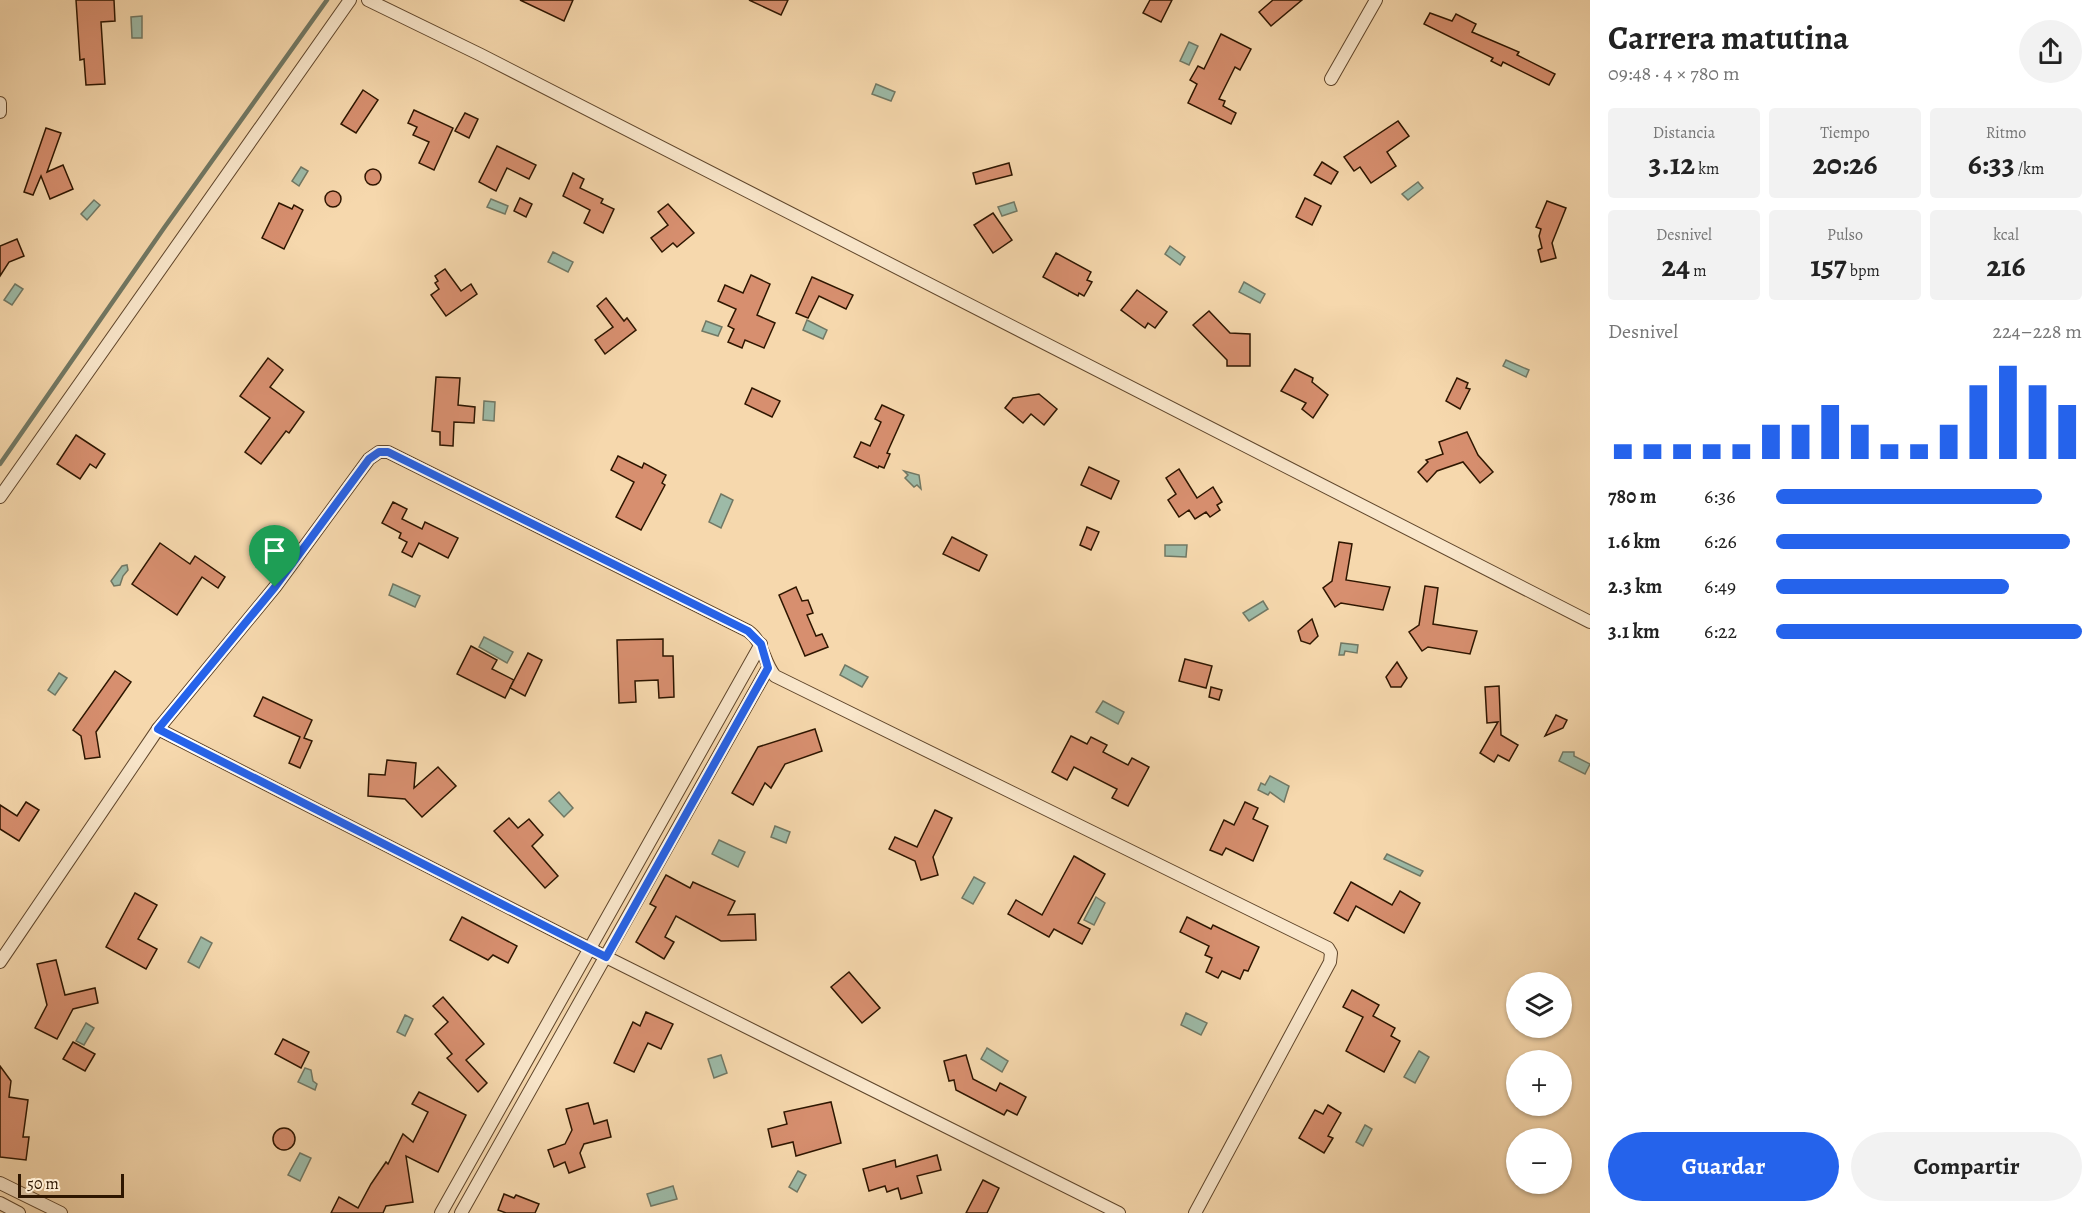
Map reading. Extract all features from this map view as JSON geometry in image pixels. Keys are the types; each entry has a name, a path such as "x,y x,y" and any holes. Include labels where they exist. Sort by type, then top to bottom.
{"street":[{"path":"0,497 350,0"},
{"path":"368,0 481,55 1590,622"},
{"path":"1331,78 1376,0"},
{"path":"0,103 0,112"},
{"path":"0,962 158,729 275,587 369,459 379,452 388,452 748,631 761,644 768,668 775,676 1328,948 1331,953 1330,962 1195,1213"},
{"path":"441,1213 761,644"},
{"path":"461,1213 768,668"},
{"path":"158,729 590,950 1119,1213"},
{"path":"0,1183 61,1213"},
{"path":"0,1203 19,1213"}],"shaded area":[{"path":"142,16 142,38 132,38 131,17"},
{"path":"1189,42 1198,46 1189,65 1180,61"},
{"path":"876,84 895,92 891,101 872,94"},
{"path":"301,167 308,171 299,186 292,181"},
{"path":"1418,182 1423,188 1408,200 1402,194"},
{"path":"491,199 508,206 505,214 487,207"},
{"path":"94,200 100,205 87,220 81,214"},
{"path":"1014,202 1017,211 1002,216 998,207"},
{"path":"1170,246 1185,257 1180,265 1165,254"},
{"path":"553,252 573,262 568,272 548,262"},
{"path":"1244,282 1265,294 1260,303 1239,292"},
{"path":"15,284 23,289 12,305 4,300"},
{"path":"807,320 827,330 823,339 803,330"},
{"path":"706,321 722,327 718,336 702,331"},
{"path":"1506,360 1529,370 1526,377 1503,366"},
{"path":"484,401 495,402 494,421 483,420"},
{"path":"904,471 919,475 921,489 917,485 914,487 905,478 908,475"},
{"path":"721,494 733,500 721,528 709,522"},
{"path":"1165,545 1187,545 1186,557 1165,556"},
{"path":"127,565 128,570 120,585 114,586 111,581 122,566"},
{"path":"393,584 420,596 415,607 389,595"},
{"path":"1263,601 1268,609 1249,621 1243,613"},
{"path":"484,637 513,652 507,663 479,647"},
{"path":"1341,643 1358,645 1357,653 1345,651 1344,655 1339,655"},
{"path":"845,665 868,677 862,687 840,675"},
{"path":"59,673 67,678 55,695 48,690"},
{"path":"1103,701 1124,712 1118,724 1096,712"},
{"path":"1563,752 1574,752 1574,756 1590,764 1585,774 1559,761"},
{"path":"1270,776 1289,786 1284,802 1270,792 1268,795 1258,790 1261,783 1265,785"},
{"path":"559,792 573,808 564,817 549,801"},
{"path":"775,826 790,832 786,843 771,837"},
{"path":"719,840 745,852 738,867 712,854"},
{"path":"1387,854 1423,871 1420,876 1384,859"},
{"path":"974,877 985,883 973,904 962,898"},
{"path":"1096,897 1105,903 1094,925 1084,920"},
{"path":"201,937 212,943 199,968 188,962"},
{"path":"1186,1013 1207,1023 1201,1035 1181,1025"},
{"path":"405,1015 413,1019 405,1036 397,1032"},
{"path":"86,1023 94,1028 84,1045 76,1041"},
{"path":"987,1048 1008,1061 1002,1072 981,1059"},
{"path":"1419,1051 1429,1057 1415,1083 1404,1077"},
{"path":"721,1055 727,1073 714,1078 708,1059"},
{"path":"305,1068 311,1070 313,1081 317,1084 315,1090 298,1082"},
{"path":"1365,1125 1372,1129 1363,1146 1356,1142"},
{"path":"300,1153 311,1158 300,1181 288,1175"},
{"path":"798,1171 806,1175 797,1192 789,1187"},
{"path":"673,1186 677,1199 651,1206 647,1194"}],"building":[{"path":"76,0 114,0 115,21 101,22 105,84 86,85 84,59 80,60"},
{"path":"520,0 573,0 564,21"},
{"path":"749,0 788,0 781,15"},
{"path":"1150,0 1172,0 1161,22 1143,13"},
{"path":"1273,0 1302,0 1271,26 1259,12"},
{"path":"1430,13 1452,21 1456,14 1476,24 1472,32 1519,52 1517,55 1555,74 1549,85 1503,62 1501,66 1491,61 1493,58 1424,24"},
{"path":"1221,34 1251,49 1240,70 1235,67 1219,99 1225,101 1223,106 1236,113 1231,124 1188,103 1197,84 1190,80 1198,66 1204,69"},
{"path":"363,90 378,100 356,133 341,124"},
{"path":"414,110 453,128 434,170 419,163 429,142 413,135 417,127 408,123"},
{"path":"465,113 478,119 469,138 455,131"},
{"path":"1398,121 1409,136 1387,152 1396,166 1371,183 1360,167 1354,171 1344,157"},
{"path":"46,128 61,133 47,172 63,165 73,189 50,199 41,176 33,195 24,192"},
{"path":"497,146 536,165 529,179 507,168 496,191 479,182"},
{"path":"1322,162 1338,172 1331,184 1314,175"},
{"path":"1009,163 1012,175 976,184 973,173"},
{"path":"370,169 376,169 381,177 379,183 370,185 365,180 365,174"},
{"path":"573,173 584,179 580,188 603,199 601,203 614,209 603,233 584,223 590,210 563,196"},
{"path":"330,191 336,191 341,199 339,205 330,207 325,202 325,196"},
{"path":"520,198 532,204 526,217 514,211"},
{"path":"1305,198 1321,206 1312,225 1296,217"},
{"path":"1547,201 1566,208 1552,243 1556,258 1541,262 1538,250 1542,248 1539,236 1541,229 1536,227"},
{"path":"279,203 292,209 294,205 303,210 284,249 262,238"},
{"path":"668,204 694,233 677,247 673,243 662,252 651,238 668,225 658,212"},
{"path":"993,213 1012,240 993,253 974,225"},
{"path":"17,239 24,256 9,262 0,276 0,246"},
{"path":"1056,253 1091,272 1087,280 1092,282 1084,296 1079,293 1078,296 1043,277"},
{"path":"445,269 461,291 471,284 477,294 446,316 431,295 439,289 435,283 438,281 435,276"},
{"path":"751,275 770,284 757,315 775,323 764,348 745,340 742,348 728,342 734,329 728,326 736,309 718,301 725,285 743,293"},
{"path":"812,277 853,295 846,309 819,296 808,318 796,313"},
{"path":"1137,290 1167,312 1155,328 1148,323 1145,328 1121,310"},
{"path":"606,298 624,321 627,318 636,330 605,354 595,340 613,327 597,306"},
{"path":"1209,311 1230,333 1250,334 1250,366 1227,366 1227,360 1193,325"},
{"path":"268,358 283,370 270,387 304,412 289,433 286,431 261,464 245,452 270,418 240,396"},
{"path":"1295,369 1313,378 1312,382 1328,395 1313,418 1302,409 1306,403 1281,391"},
{"path":"436,377 460,378 458,405 475,407 474,423 454,422 453,446 440,445 440,432 432,431"},
{"path":"1457,378 1468,383 1466,388 1470,389 1460,409 1446,401"},
{"path":"752,388 780,401 772,417 745,404"},
{"path":"1039,394 1057,409 1044,425 1031,414 1023,423 1005,408 1013,398"},
{"path":"882,405 904,415 887,453 890,454 884,468 879,466 878,468 854,457 861,442 870,446 881,422 875,419"},
{"path":"1467,432 1478,455 1493,472 1480,483 1463,462 1437,471 1427,482 1418,472 1428,462 1426,460 1443,454 1439,442"},
{"path":"76,435 105,454 96,468 90,464 80,479 57,464"},
{"path":"618,456 642,468 644,463 666,475 662,483 665,485 641,530 616,517 634,482 611,470"},
{"path":"1089,467 1119,481 1111,499 1081,485"},
{"path":"1179,469 1197,498 1213,487 1222,502 1217,505 1220,510 1210,517 1206,512 1195,519 1189,510 1179,517 1168,500 1176,494 1166,478"},
{"path":"393,502 407,509 402,519 422,529 425,522 458,538 448,558 419,543 412,557 402,552 407,542 399,538 401,533 382,523"},
{"path":"1087,527 1099,532 1091,550 1080,545"},
{"path":"952,537 987,555 979,571 943,554"},
{"path":"1339,542 1352,544 1346,580 1390,587 1383,610 1341,603 1335,607 1323,588 1332,581"},
{"path":"160,543 190,564 195,556 225,577 218,588 202,577 177,615 132,584"},
{"path":"1425,586 1438,588 1433,624 1477,631 1470,654 1428,647 1422,651 1409,632 1419,625"},
{"path":"796,587 802,601 808,600 813,613 807,615 816,636 822,634 828,647 805,656 779,595"},
{"path":"1312,619 1318,636 1310,644 1301,641 1298,631"},
{"path":"663,639 663,656 673,656 674,697 659,698 658,680 635,681 636,702 619,703 617,640"},
{"path":"471,646 497,660 492,669 514,680 505,698 457,674"},
{"path":"528,653 542,660 525,696 510,688"},
{"path":"1185,659 1212,666 1206,688 1179,681"},
{"path":"1397,662 1407,678 1401,687 1391,687 1386,677"},
{"path":"115,671 131,682 96,732 100,757 85,759 81,736 73,730"},
{"path":"1499,686 1501,735 1518,745 1509,761 1498,755 1494,762 1480,753 1498,722 1487,723 1485,687"},
{"path":"1211,687 1222,690 1219,700 1209,697"},
{"path":"263,697 312,720 304,738 312,741 300,768 289,763 300,737 254,716"},
{"path":"1556,715 1567,720 1563,728 1545,736"},
{"path":"815,729 822,751 785,764 771,788 765,783 753,805 732,793 758,747"},
{"path":"1071,736 1087,744 1091,737 1107,745 1103,752 1128,765 1132,758 1149,767 1128,806 1112,798 1117,789 1074,767 1067,780 1052,772"},
{"path":"387,760 416,763 414,788 438,767 456,786 422,817 405,799 368,796 369,774 385,775"},
{"path":"26,802 39,810 19,841 0,829 0,805 17,816"},
{"path":"1245,802 1258,808 1253,819 1268,826 1253,861 1226,848 1222,855 1210,850 1224,820 1234,825"},
{"path":"935,810 952,818 933,857 938,875 921,880 915,861 889,849 895,837 917,847"},
{"path":"509,818 518,828 529,819 543,835 532,846 558,876 545,888 494,831"},
{"path":"1074,856 1105,874 1078,923 1090,929 1082,944 1054,929 1049,937 1008,914 1016,900 1042,915"},
{"path":"666,875 690,888 693,882 735,901 728,915 755,914 756,940 721,941 676,916 665,937 674,942 664,959 636,942 656,907 650,904"},
{"path":"1351,882 1392,905 1400,891 1420,903 1404,933 1356,906 1348,921 1334,913"},
{"path":"135,893 157,905 138,939 157,949 146,969 106,947"},
{"path":"462,917 517,946 508,963 493,955 488,960 450,940"},
{"path":"1187,917 1211,929 1213,925 1259,947 1248,971 1244,970 1240,979 1222,971 1218,978 1206,972 1212,958 1205,955 1209,946 1180,932"},
{"path":"56,960 65,995 95,988 98,1003 73,1009 57,1039 35,1028 47,1005 37,964"},
{"path":"849,972 880,1008 862,1023 831,987"},
{"path":"1352,990 1379,1005 1373,1016 1395,1028 1391,1036 1400,1041 1384,1072 1346,1051 1363,1017 1343,1007"},
{"path":"443,997 484,1044 466,1060 487,1083 478,1092 447,1058 452,1054 435,1034 448,1022 433,1006"},
{"path":"646,1012 673,1024 661,1049 648,1043 634,1072 614,1063 633,1022 640,1026"},
{"path":"283,1039 309,1052 301,1068 275,1054"},
{"path":"73,1042 95,1054 85,1071 63,1059"},
{"path":"966,1055 973,1079 996,1091 1000,1083 1026,1097 1017,1115 1007,1110 1004,1115 956,1090 954,1080 949,1081 944,1061"},
{"path":"0,1066 11,1081 9,1097 28,1100 23,1137 29,1137 26,1160 0,1157"},
{"path":"419,1092 466,1115 438,1172 406,1156 413,1202 386,1206 383,1213 331,1213 339,1197 358,1208 386,1162 388,1164 403,1134 413,1142 428,1112 412,1104"},
{"path":"831,1102 841,1143 796,1156 793,1142 772,1147 768,1129 787,1124 784,1112"},
{"path":"588,1103 594,1124 607,1120 611,1137 584,1144 580,1153 585,1167 569,1173 565,1162 554,1167 548,1150 565,1144 572,1130 566,1109"},
{"path":"1328,1105 1341,1113 1328,1136 1333,1138 1324,1153 1299,1138 1315,1110 1323,1114"},
{"path":"284,1128 292,1131 295,1139 292,1147 284,1150 276,1147 273,1139 276,1131"},
{"path":"937,1155 941,1170 917,1176 922,1193 901,1199 898,1188 887,1192 885,1186 869,1191 863,1169 895,1160 896,1167"},
{"path":"983,1180 999,1188 987,1213 966,1213"},
{"path":"504,1194 514,1198 516,1195 539,1204 535,1213 506,1213 498,1210"}],"waterway":[{"path":"0,464 164,228 327,0"}],"route":[{"path":"379,452 388,452 748,631 755,635 761,644 768,668 606,957 158,729 275,587 327,520 369,459 379,452"}]}
